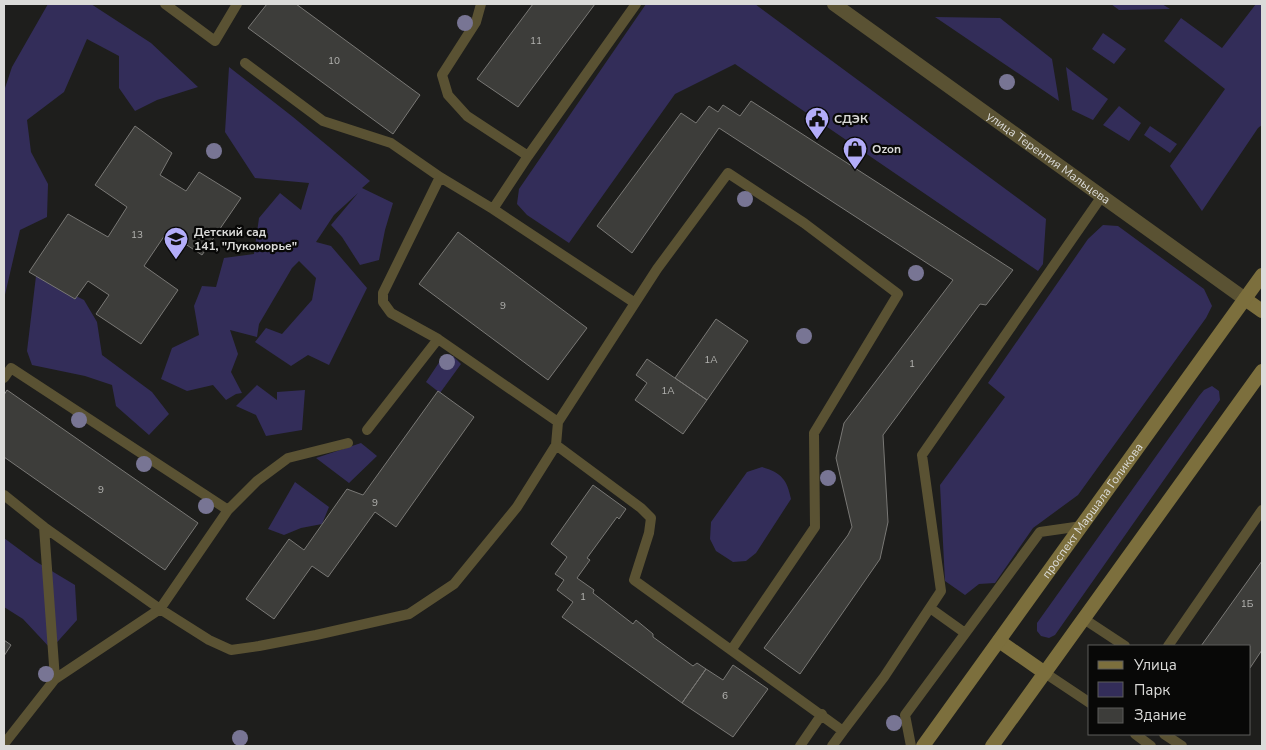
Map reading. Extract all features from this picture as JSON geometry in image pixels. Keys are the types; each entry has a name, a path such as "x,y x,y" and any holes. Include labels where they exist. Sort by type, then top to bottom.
{"main road":[{"name":"проспект Маршала Голикова","path":"923,746 1262,275"},
{"name":"улица Терентия Мальцева","path":"1245,299 1262,311"},
{"path":"992,746 1262,371"},
{"path":"999,640 1045,673"}],"street":[{"name":"улица Терентия Мальцева","path":"834,4 1245,299"}],"lane":[{"path":"165,4 215,41 238,4"},
{"path":"481,4 476,22 442,75 448,95 467,116 528,156"},
{"path":"493,209 528,156 636,4"},
{"path":"245,63 323,121 391,143 440,177 493,209 635,303"},
{"path":"4,495 44,527 160,609 209,640 231,650 316,635 408,614 454,584 518,507 556,445 558,422 657,269 728,173 804,223 898,294 814,433 815,527 732,649"},
{"path":"440,177 383,293 383,302 391,313 438,339 558,422"},
{"path":"832,746 884,677 941,591 922,455 1102,196"},
{"path":"367,430 438,339"},
{"path":"4,378 8,365 228,510"},
{"path":"4,744 54,679 160,609 228,510 256,481 288,458 348,443"},
{"path":"556,445 641,508 651,518 649,533 634,580 843,730"},
{"path":"1169,645 1262,510"},
{"path":"911,746 905,715 1040,532 1082,526"},
{"path":"44,527 54,679"},
{"path":"930,608 965,633"},
{"path":"1084,619 1123,645"},
{"path":"1045,673 1088,702"},
{"path":"800,746 822,714"},
{"path":"1136,735 1152,746 1161,735"},
{"path":"1164,735 1182,746"}],"green space":[{"path":"48,4 91,4 151,43 198,87 157,100 135,111 119,88 119,56 87,39 64,92 27,120 31,152 48,184 47,217 20,230 4,299 4,91 12,67"},
{"path":"646,4 755,4 1046,219 1043,264 1038,271 735,64 675,94 569,243 527,215 517,204 519,189"},
{"path":"1111,4 1162,4 1170,9 1119,10"},
{"path":"1256,4 1262,4 1262,125 1258,128 1202,211 1170,166 1225,89 1164,41 1181,18 1222,48"},
{"path":"935,17 1000,18 1052,59 1059,101"},
{"path":"1103,33 1126,49 1114,64 1092,49"},
{"path":"229,67 370,181 362,188 393,203 379,260 360,265 342,237 331,225 358,193 334,215 316,242 331,246 367,288 329,365 308,355 291,366 255,342 266,328 282,334 312,300 316,278 299,261 292,268 259,324 257,337 230,330 238,354 231,372 242,393 226,400 213,385 187,391 161,379 172,348 199,335 194,306 202,286 216,287 224,258 254,254 259,218 280,193 301,210 309,183 255,178 225,132"},
{"path":"1066,67 1108,99 1093,120 1072,110"},
{"path":"1119,106 1141,123 1129,141 1103,125"},
{"path":"1150,126 1177,144 1170,153 1144,135"},
{"path":"1103,225 1118,226 1204,289 1212,306 1206,318 1078,495 1033,528 995,583 979,584 965,595 945,581 940,485 1005,397 988,383 1088,239"},
{"path":"36,276 84,300 97,322 102,355 152,392 169,414 149,435 116,406 112,385 85,376 32,365 27,351"},
{"path":"453,356 461,364 440,393 426,382 442,358"},
{"path":"257,385 277,400 277,392 305,390 302,430 266,436 256,415 236,406"},
{"path":"1212,386 1219,391 1220,400 1055,635 1049,638 1041,636 1037,631 1037,623 1199,396 1204,390"},
{"path":"361,443 377,456 349,483 316,458"},
{"path":"762,467 783,478 791,499 756,553 746,561 733,562 716,551 710,539 711,522 747,472"},
{"path":"295,482 329,507 322,524 301,528 284,535 268,529"},
{"path":"4,538 35,561 75,585 77,620 51,649 23,619 4,607"}],"building":[{"path":"267,4 296,4 420,95 393,134 248,28"},
{"path":"533,4 595,4 518,107 477,79"},
{"path":"751,101 1013,270 986,305 980,304 883,435 888,522 880,559 800,674 764,648 852,527 836,458 844,423 953,280 719,128 632,253 597,226 681,113 696,123 709,106 718,112 723,105 740,116"},
{"path":"135,126 172,153 160,175 186,191 199,172 241,198 202,255 167,232 144,266 178,290 141,344 96,314 109,295 88,281 75,299 29,272 68,214 108,237 127,207 95,185"},
{"path":"458,232 587,328 548,380 419,284"},
{"path":"716,319 748,341 707,400 675,378"},
{"path":"647,359 707,400 683,434 635,400 647,383 636,375"},
{"path":"7,390 198,523 165,570 4,457 4,395"},
{"path":"438,391 474,417 396,527 375,512 328,577 312,566 274,619 246,599 289,539 304,550 347,489 363,495"},
{"path":"593,485 626,509 619,519 617,517 587,558 590,560 577,578 594,590 593,593 633,624 636,620 653,634 653,637 693,666 697,663 706,669 682,703 562,617 573,602 557,590 564,580 555,574 567,557 551,544"},
{"path":"1262,561 1262,650 1251,666 1251,645 1202,645"},
{"path":"4,640 11,645 4,656"},
{"path":"733,665 768,689 733,737 682,703 706,669 723,680"}],"place":[{"name":"СДЭК","path":"817,140"},
{"name":"Ozon","path":"855,170"},
{"name":"Детский сад 141, \"Лукоморье\"","path":"176,260"}]}
